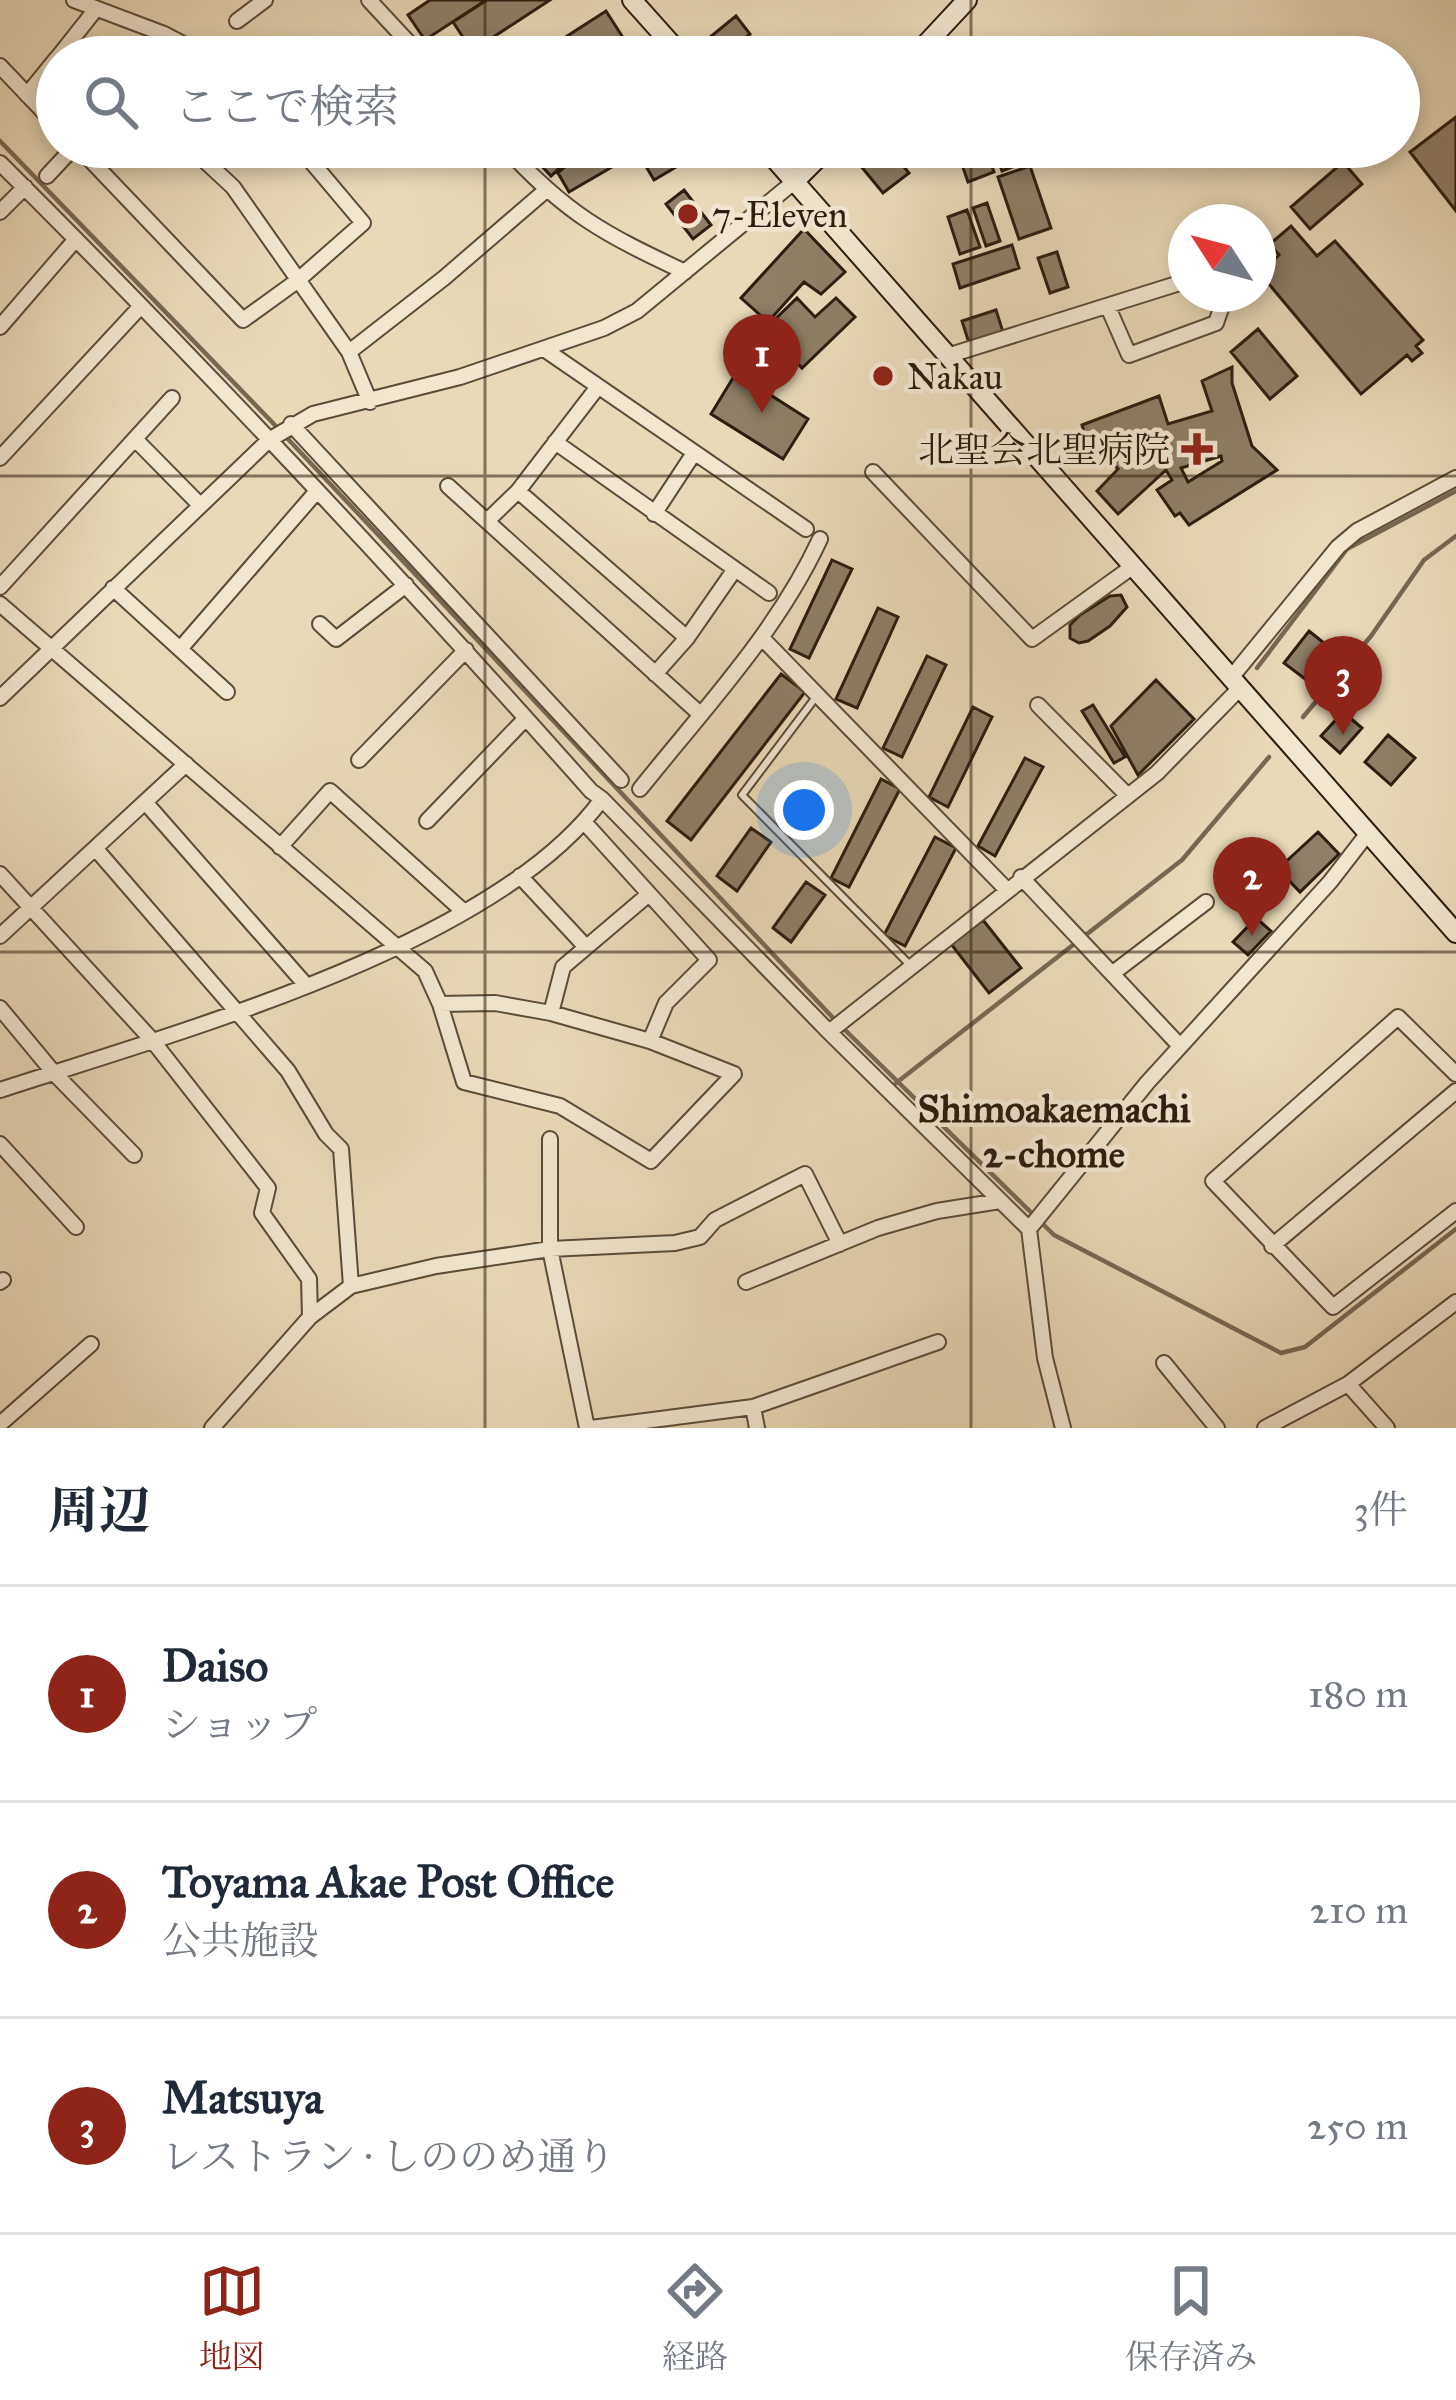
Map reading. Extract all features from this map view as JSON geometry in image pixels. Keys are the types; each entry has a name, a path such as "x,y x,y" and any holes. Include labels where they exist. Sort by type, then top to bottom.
{"main road":[{"path":"632,0 664,36"},
{"path":"934,36 967,0"},
{"path":"783,168 1456,933"},
{"path":"795,181 808,168"}],"street":[{"path":"74,0 168,36"},
{"path":"237,21 265,0"},
{"path":"369,0 402,36"},
{"path":"74,36 96,9"},
{"path":"0,66 36,104"},
{"path":"27,95 36,84"},
{"path":"0,163 141,306 280,432 621,780"},
{"path":"47,176 55,168"},
{"path":"96,168 243,320 297,281 363,223 317,168"},
{"path":"213,168 233,187 349,352 370,402"},
{"path":"524,168 545,191 604,233 685,272"},
{"path":"0,698 280,432 313,414 370,402 604,328 637,310 795,181"},
{"path":"0,212 25,187"},
{"path":"349,352 545,191"},
{"path":"0,327 76,239"},
{"path":"947,356 1168,287"},
{"path":"0,458 141,306"},
{"path":"1108,307 1130,355 1216,323 1220,312"},
{"path":"544,349 806,529"},
{"path":"487,521 518,491 596,388"},
{"path":"0,587 172,398"},
{"path":"280,432 317,491 602,799 836,1027 1000,1201 1035,1222"},
{"path":"135,439 200,506"},
{"path":"555,442 769,593"},
{"path":"653,514 694,453"},
{"path":"873,472 1032,639 1132,567"},
{"path":"836,1027 1157,773 1235,684 1338,547 1357,531 1456,478"},
{"path":"448,486 700,714"},
{"path":"179,649 317,491"},
{"path":"518,491 687,638"},
{"path":"640,788 762,638 800,583 820,539"},
{"path":"656,674 735,569"},
{"path":"320,624 336,639 406,585"},
{"path":"113,588 227,692"},
{"path":"0,604 424,971 440,1004 464,1082 560,1106 651,1161 734,1073 650,1041 551,1012 495,1003 440,1004"},
{"path":"762,638 1006,889"},
{"path":"359,760 466,650"},
{"path":"1037,705 1128,796"},
{"path":"427,821 526,718"},
{"path":"0,936 186,764"},
{"path":"280,848 330,791 464,911"},
{"path":"0,1090 236,1010 393,947 520,876 585,823 602,799"},
{"path":"145,802 304,984"},
{"path":"585,823 709,960 666,1003 650,1041"},
{"path":"1064,1428 1045,1358 1035,1222 1180,1046 1330,882 1368,832"},
{"path":"95,848 287,1071 326,1134 341,1149 351,1286"},
{"path":"0,874 152,1040 268,1188 262,1213 310,1279 310,1318"},
{"path":"520,876 586,947"},
{"path":"1021,878 1180,1046"},
{"path":"551,1012 563,967 649,894"},
{"path":"1113,974 1206,902"},
{"path":"0,1008 53,1072 134,1155"},
{"path":"1454,1068 1398,1017 1213,1181 1333,1307 1456,1210"},
{"path":"1272,1246 1456,1091"},
{"path":"550,1139 550,1249 589,1428 753,1407 938,1342"},
{"path":"0,1144 76,1227"},
{"path":"212,1428 310,1318 351,1286 436,1266 550,1249 675,1243 700,1237 715,1220 806,1174 839,1244"},
{"path":"746,1282 937,1211 1000,1201"},
{"path":"1265,1428 1348,1384 1456,1302"},
{"path":"0,1424 91,1344"},
{"path":"1164,1364 1217,1428"},
{"path":"1348,1384 1378,1426"},
{"path":"753,1407 757,1428"}],"lane":[{"path":"818,695 742,795 911,966"}],"building":[{"path":"430,0 483,2 431,36 422,36 408,15"},
{"path":"487,0 550,0 495,36 462,36 453,22"},
{"path":"606,11 622,36 567,36"},
{"path":"736,16 750,34 748,36 711,36"},
{"path":"1456,117 1456,211 1420,165 1420,144"},
{"path":"564,168 610,168 569,192 558,173"},
{"path":"647,168 674,168 654,180"},
{"path":"862,168 905,168 909,173 883,193"},
{"path":"963,168 993,168 994,172 968,182"},
{"path":"1031,168 1051,228 1019,239 998,177"},
{"path":"1336,168 1348,168 1362,184 1310,229 1291,207"},
{"name":"7-Eleven","path":"684,190 711,225 693,239 666,204"},
{"path":"987,203 1000,241 986,246 973,208"},
{"path":"967,210 980,247 960,254 948,217"},
{"path":"1291,226 1317,256 1335,241 1423,340 1416,346 1422,353 1412,361 1407,355 1361,394 1276,292 1276,239"},
{"path":"804,229 845,272 821,294 804,282 768,322 741,298"},
{"path":"1012,245 1019,268 960,288 953,264"},
{"path":"1057,252 1068,287 1050,293 1038,258"},
{"path":"797,298 815,317 836,298 855,317 802,368 765,329"},
{"path":"996,310 1003,332 969,343 962,321"},
{"path":"1258,329 1297,376 1270,399 1231,352"},
{"name":"北聖会北聖病院","path":"1232,367 1232,383 1252,446 1277,470 1189,525 1180,513 1175,516 1157,490 1172,480 1166,470 1118,514 1097,491 1118,469 1112,462 1123,451 1131,459 1149,439 1146,431 1083,456 1075,437 1084,432 1082,425 1159,396 1168,424 1212,411 1202,381","holes":["1221,456 1222,461 1188,482 1181,468"]},
{"path":"736,373 808,419 783,459 711,414"},
{"path":"832,560 852,569 809,658 790,649"},
{"path":"1121,595 1127,607 1110,626 1088,641 1070,638 1070,625 1080,615 1110,596"},
{"path":"878,608 898,617 857,708 836,699"},
{"path":"1309,631 1334,651 1309,682 1284,663"},
{"path":"927,656 946,665 902,757 883,748"},
{"path":"781,674 805,692 691,840 667,821"},
{"path":"1156,680 1194,719 1138,775 1111,726"},
{"path":"1093,705 1125,757 1114,763 1082,711"},
{"path":"973,707 992,717 948,807 929,797"},
{"path":"1343,712 1362,728 1340,753 1321,736"},
{"path":"1388,735 1415,758 1391,785 1365,762"},
{"path":"1025,758 1043,767 995,856 978,846"},
{"path":"881,779 900,789 849,887 831,878"},
{"path":"751,828 771,842 737,891 717,876"},
{"path":"1318,832 1339,854 1300,892 1278,869"},
{"path":"935,837 956,848 905,946 884,935"},
{"path":"806,882 825,895 791,942 773,928"},
{"path":"1256,918 1271,931 1248,955 1233,942"},
{"path":"983,920 1021,968 989,993 951,944"}],"waterway":[{"path":"0,141 271,421 835,1020"},
{"path":"1257,668 1347,549 1456,491"},
{"path":"1303,717 1371,636 1424,560 1456,536"},
{"path":"896,1083 1182,860 1269,757"},
{"path":"843,1028 1054,1235 1281,1353 1305,1347 1456,1229"}],"place":[{"name":"7-Eleven","path":"688,214"},
{"name":"Nakau","path":"883,376"},
{"name":"Daiso","path":"762,413"},
{"name":"北聖会北聖病院","path":"1197,449"},
{"name":"Matsuya","path":"1343,735"},
{"name":"Toyama Akae Post Office","path":"1252,936"}],"district":[{"name":"Shimoakaemachi 2-chome","path":"1054,1130"}]}
